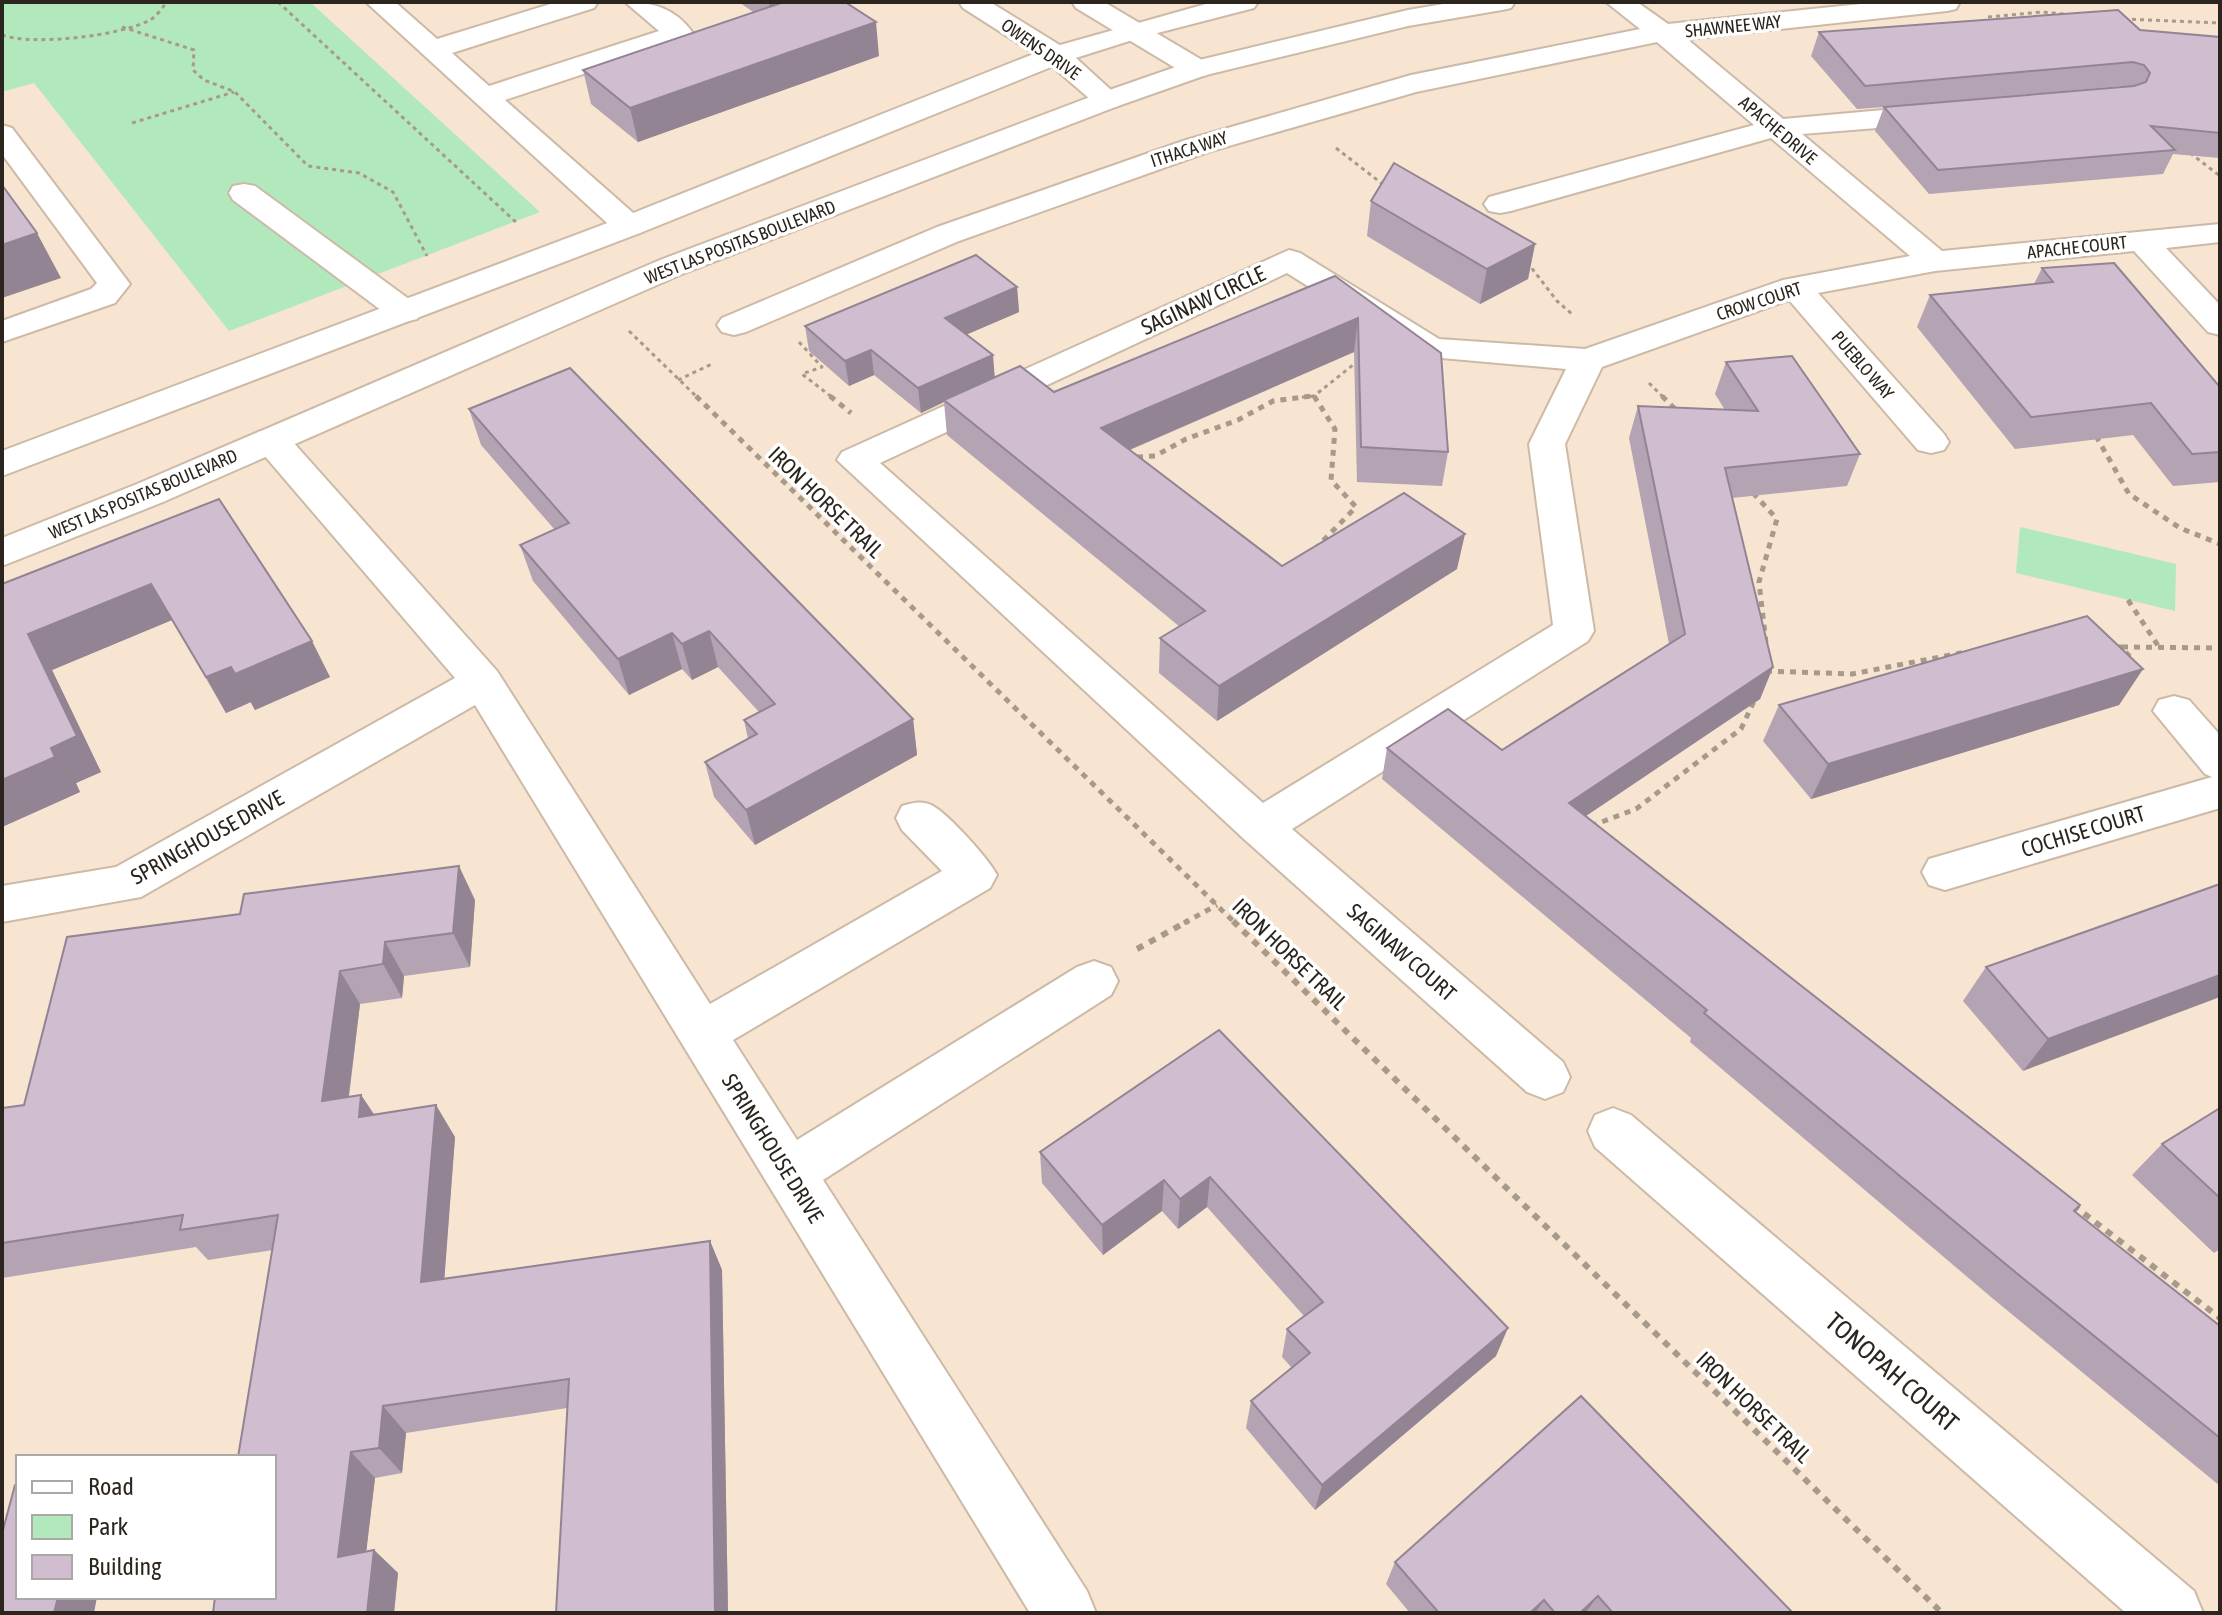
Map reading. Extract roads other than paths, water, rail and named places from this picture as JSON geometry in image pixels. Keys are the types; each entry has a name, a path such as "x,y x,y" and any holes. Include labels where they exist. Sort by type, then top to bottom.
{"street":[{"path":"379,2 629,226"},
{"path":"432,50 585,2"},
{"path":"484,97 679,33 638,2"},
{"name":"OWENS DRIVE","path":"972,2 1056,55 1108,100"},
{"path":"1085,2 1197,69"},
{"path":"2,464 629,226 1056,55 1132,31 1245,2"},
{"name":"WEST LAS POSITAS BOULEVARD","path":"2,553 671,267 1108,100 1197,69 1408,18 1502,2"},
{"name":"APACHE DRIVE","path":"1619,2 1663,33 1935,261"},
{"name":"SHAWNEE WAY","path":"1663,33 1947,3"},
{"name":"ITHACA WAY","path":"734,325 948,234 1197,146 1411,84 1663,33"},
{"path":"1500,204 1775,128 1964,112"},
{"path":"2,134 114,284 103,296 2,332"},
{"path":"244,193 405,312"},
{"name":"APACHE COURT","path":"1935,261 2220,233"},
{"path":"2142,241 2220,325"},
{"name":"SAGINAW CIRCLE","path":"1260,827 855,460 1289,260 1431,349 1602,355"},
{"name":"CROW COURT","path":"1602,355 1795,287 1935,261"},
{"name":"PUEBLO WAY","path":"1795,287 1931,442"},
{"path":"1260,827 1574,631 1547,444 1602,355"},
{"name":"SPRINGHOUSE DRIVE","path":"271,440 482,682 1065,1613"},
{"name":"SPRINGHOUSE DRIVE","path":"5,913 125,884 482,682"},
{"path":"2174,711 2220,763"},
{"name":"COCHISE COURT","path":"1945,872 2220,791"},
{"path":"702,1033 974,875 918,818"},
{"name":"SAGINAW COURT","path":"1260,827 1545,1077"},
{"path":"789,1173 1094,981"},
{"name":"TONOPAH COURT","path":"1613,1131 2172,1613"}]}
